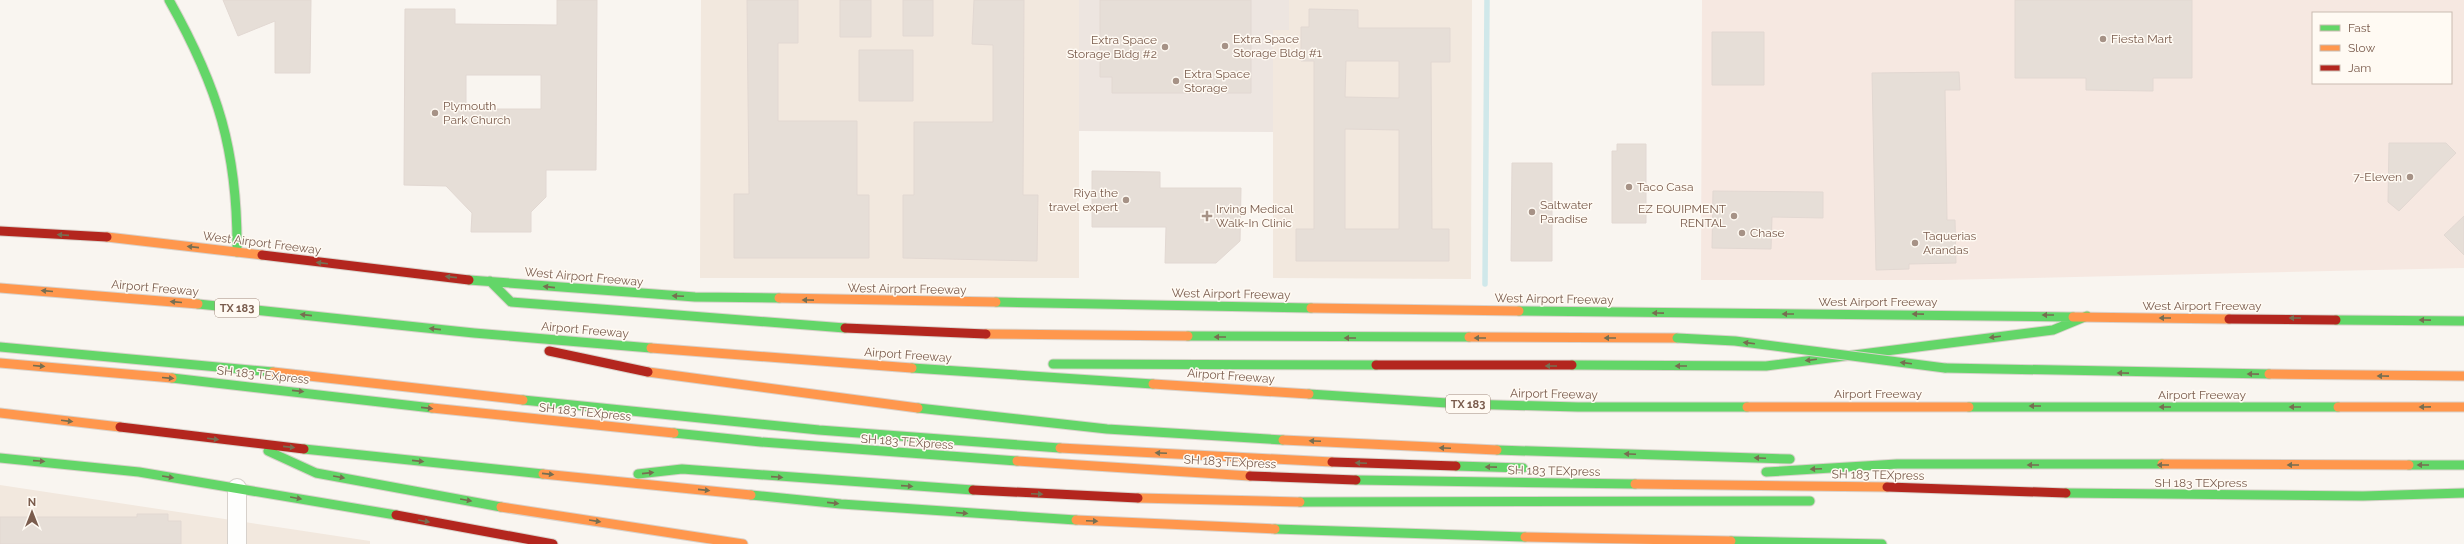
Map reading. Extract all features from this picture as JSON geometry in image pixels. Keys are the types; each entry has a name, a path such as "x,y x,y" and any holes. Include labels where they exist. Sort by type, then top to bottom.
{"main road":[{"path":"169,0 186,29 221,112 234,189 237,252"},
{"name":"West Airport Freeway","path":"0,231 112,238 583,291 695,297 1592,312 2464,321"},
{"path":"490,281 511,302 877,330 1038,335 1677,338 1735,341 1945,368 2045,371 2464,376"},
{"name":"Airport Freeway","path":"0,288 203,304 474,333 798,360 1463,404 1578,407 2464,407"},
{"path":"1011,374 1058,363 1766,366 2053,330 2087,316"},
{"path":"474,333 623,368 849,400 1107,429 1425,448 1897,464"},
{"name":"SH 183 TEXpress","path":"0,347 275,372 720,421 909,437 1117,452 1420,465 1532,468"},
{"name":"SH 183 TEXpress","path":"0,363 213,382 414,406 761,442 1025,462 1382,481 1907,487 2132,495 2363,496 2464,493"},
{"path":"0,413 250,443 595,479 833,503 1030,519 1418,535 1882,544"},
{"path":"250,443 316,473 501,507 743,544"},
{"path":"0,458 124,471 237,488 553,544"},
{"name":"SH 183 TEXpress","path":"1755,472 1897,464 2463,465"},
{"path":"595,479 682,469 994,492 1155,499 1341,503 1821,501"},
{"path":"1954,499 2132,495"}],"street":[{"path":"237,488 237,544"}],"shaded area":[{"path":"701,0 1079,0 1079,278 700,278"},
{"name":"Extra Space Storage","path":"1079,0 1289,0 1289,30 1273,30 1273,132 1079,131"},
{"path":"1289,0 1472,0 1471,279 1273,278 1273,30 1289,30"},
{"path":"1702,0 2464,0 2464,268 1943,280 1701,280"},
{"path":"0,485 370,541 370,544 0,544"}],"building":[{"path":"223,0 311,0 310,73 275,73 275,21 238,36"},
{"name":"Plymouth Park Church","path":"557,0 597,0 596,170 546,170 546,197 531,212 531,232 471,232 472,213 446,186 404,185 405,9 455,9 455,24 557,25","holes":["466,75 541,75 541,109 466,109"]},
{"path":"747,0 798,0 798,43 778,43 778,121 857,121 857,195 869,195 869,258 734,258 734,194 749,194"},
{"path":"840,0 871,0 871,37 840,37"},
{"path":"903,0 933,0 933,36 903,36"},
{"path":"974,0 1024,0 1023,195 1038,195 1037,261 903,258 903,195 914,195 914,122 993,122 993,45 972,44"},
{"path":"1100,0 1251,0 1251,93 1112,93 1112,77 1100,77"},
{"name":"Fiesta Mart","path":"2015,0 2192,0 2192,78 2153,78 2153,91 2086,90 2086,78 2015,78"},
{"path":"1309,9 1358,10 1358,28 1450,28 1450,62 1431,62 1432,229 1449,229 1449,261 1296,261 1296,229 1314,229 1314,61 1301,61 1301,27 1309,27","holes":["1346,61 1399,61 1399,98 1345,97","1345,129 1399,130 1399,229 1345,229"]},
{"path":"1712,32 1764,32 1764,85 1712,85"},
{"path":"859,50 913,50 913,101 859,101"},
{"path":"1959,72 1960,90 1945,90 1947,220 1955,220 1956,263 1909,264 1909,269 1876,270 1872,73"},
{"name":"7-Eleven","path":"2389,143 2446,143 2456,153 2399,211 2388,202"},
{"name":"Taco Casa","path":"1617,144 1646,144 1646,223 1612,223 1612,151 1617,151"},
{"name":"Saltwater Paradise","path":"1512,163 1552,163 1552,261 1511,261"},
{"path":"1092,171 1160,172 1160,188 1241,188 1240,241 1216,263 1165,263 1166,227 1092,227"},
{"name":"Chase","path":"1713,191 1823,192 1823,218 1772,217 1771,249 1712,248"},
{"path":"2464,216 2464,255 2444,235"},
{"path":"137,514 168,514 168,521 181,521 181,544 0,544 0,517 137,517"}],"waterway":[{"path":"1485,284 1487,0"}],"traffic: fast":[{"path":"169,0 200,62 222,121 234,182 237,252"},
{"path":"469,280 695,297 779,298"},
{"path":"490,281 511,302 845,328"},
{"path":"996,302 1311,308"},
{"path":"198,304 474,333 651,348"},
{"path":"1519,311 2073,317"},
{"path":"1572,365 1766,366 2053,330 2087,316"},
{"path":"2336,320 2464,321"},
{"path":"1188,336 1469,337"},
{"path":"1677,338 1735,341 1945,368"},
{"path":"0,347 273,372"},
{"path":"1053,364 1376,365"},
{"path":"912,368 1153,384"},
{"path":"1945,368 2269,374"},
{"path":"172,378 432,408"},
{"path":"1309,394 1463,404 1578,407 1747,407"},
{"path":"523,400 819,430 1060,448"},
{"path":"1969,407 2338,407"},
{"path":"918,408 1107,429 1283,440"},
{"path":"674,433 761,442 1017,461"},
{"path":"304,449 543,474"},
{"path":"1497,450 1790,459"},
{"path":"268,451 316,473 501,507"},
{"path":"0,458 139,472 396,515"},
{"path":"1766,472 1897,464 2162,464"},
{"path":"2409,465 2464,465"},
{"path":"1456,466 1523,468"},
{"path":"638,474 682,469 973,490"},
{"path":"1356,480 1635,484"},
{"path":"2066,493 2363,496 2464,493"},
{"path":"751,495 841,504 1076,520"},
{"path":"1300,502 1810,501"},
{"path":"1275,529 1525,537"},
{"path":"1731,541 1882,544"}],"traffic: slow":[{"path":"107,237 262,255"},
{"path":"0,288 198,304"},
{"path":"779,298 996,302"},
{"path":"1311,308 1519,311"},
{"path":"2073,317 2229,319"},
{"path":"986,334 1188,336"},
{"path":"1469,337 1677,338"},
{"path":"651,348 912,368"},
{"path":"0,363 172,378"},
{"path":"273,372 523,400"},
{"path":"648,372 918,408"},
{"path":"2269,374 2464,376"},
{"path":"1153,384 1309,394"},
{"path":"1747,407 1969,407"},
{"path":"2338,407 2464,407"},
{"path":"432,408 674,433"},
{"path":"0,413 120,427"},
{"path":"1283,440 1497,450"},
{"path":"1060,448 1332,462"},
{"path":"1017,461 1250,476"},
{"path":"2162,464 2409,465"},
{"path":"543,474 751,495"},
{"path":"1635,484 1887,487"},
{"path":"1138,498 1300,502"},
{"path":"501,507 743,544"},
{"path":"1076,520 1275,529"},
{"path":"1525,537 1731,541"}],"traffic: jam":[{"path":"0,231 107,237"},
{"path":"262,255 469,280"},
{"path":"2229,319 2336,320"},
{"path":"845,328 986,334"},
{"path":"549,351 648,372"},
{"path":"1376,365 1572,365"},
{"path":"120,427 304,449"},
{"path":"1332,462 1456,466"},
{"path":"1250,476 1356,480"},
{"path":"1887,487 2066,493"},
{"path":"973,490 1138,498"},
{"path":"396,515 553,544"}],"place":[{"name":"Fiesta Mart","path":"2103,39"},
{"name":"Extra Space Storage Bldg #1","path":"1225,46"},
{"name":"Extra Space Storage Bldg #2","path":"1165,47"},
{"name":"Extra Space Storage","path":"1176,81"},
{"name":"Plymouth Park Church","path":"435,113"},
{"name":"7-Eleven","path":"2410,177"},
{"name":"Taco Casa","path":"1629,187"},
{"name":"Riya the travel expert","path":"1126,200"},
{"name":"Saltwater Paradise","path":"1532,212"},
{"name":"Irving Medical Walk-In Clinic","path":"1207,216"},
{"name":"EZ EQUIPMENT RENTAL","path":"1734,216"},
{"name":"Chase","path":"1742,233"},
{"name":"Taquerias Arandas","path":"1915,243"}]}
